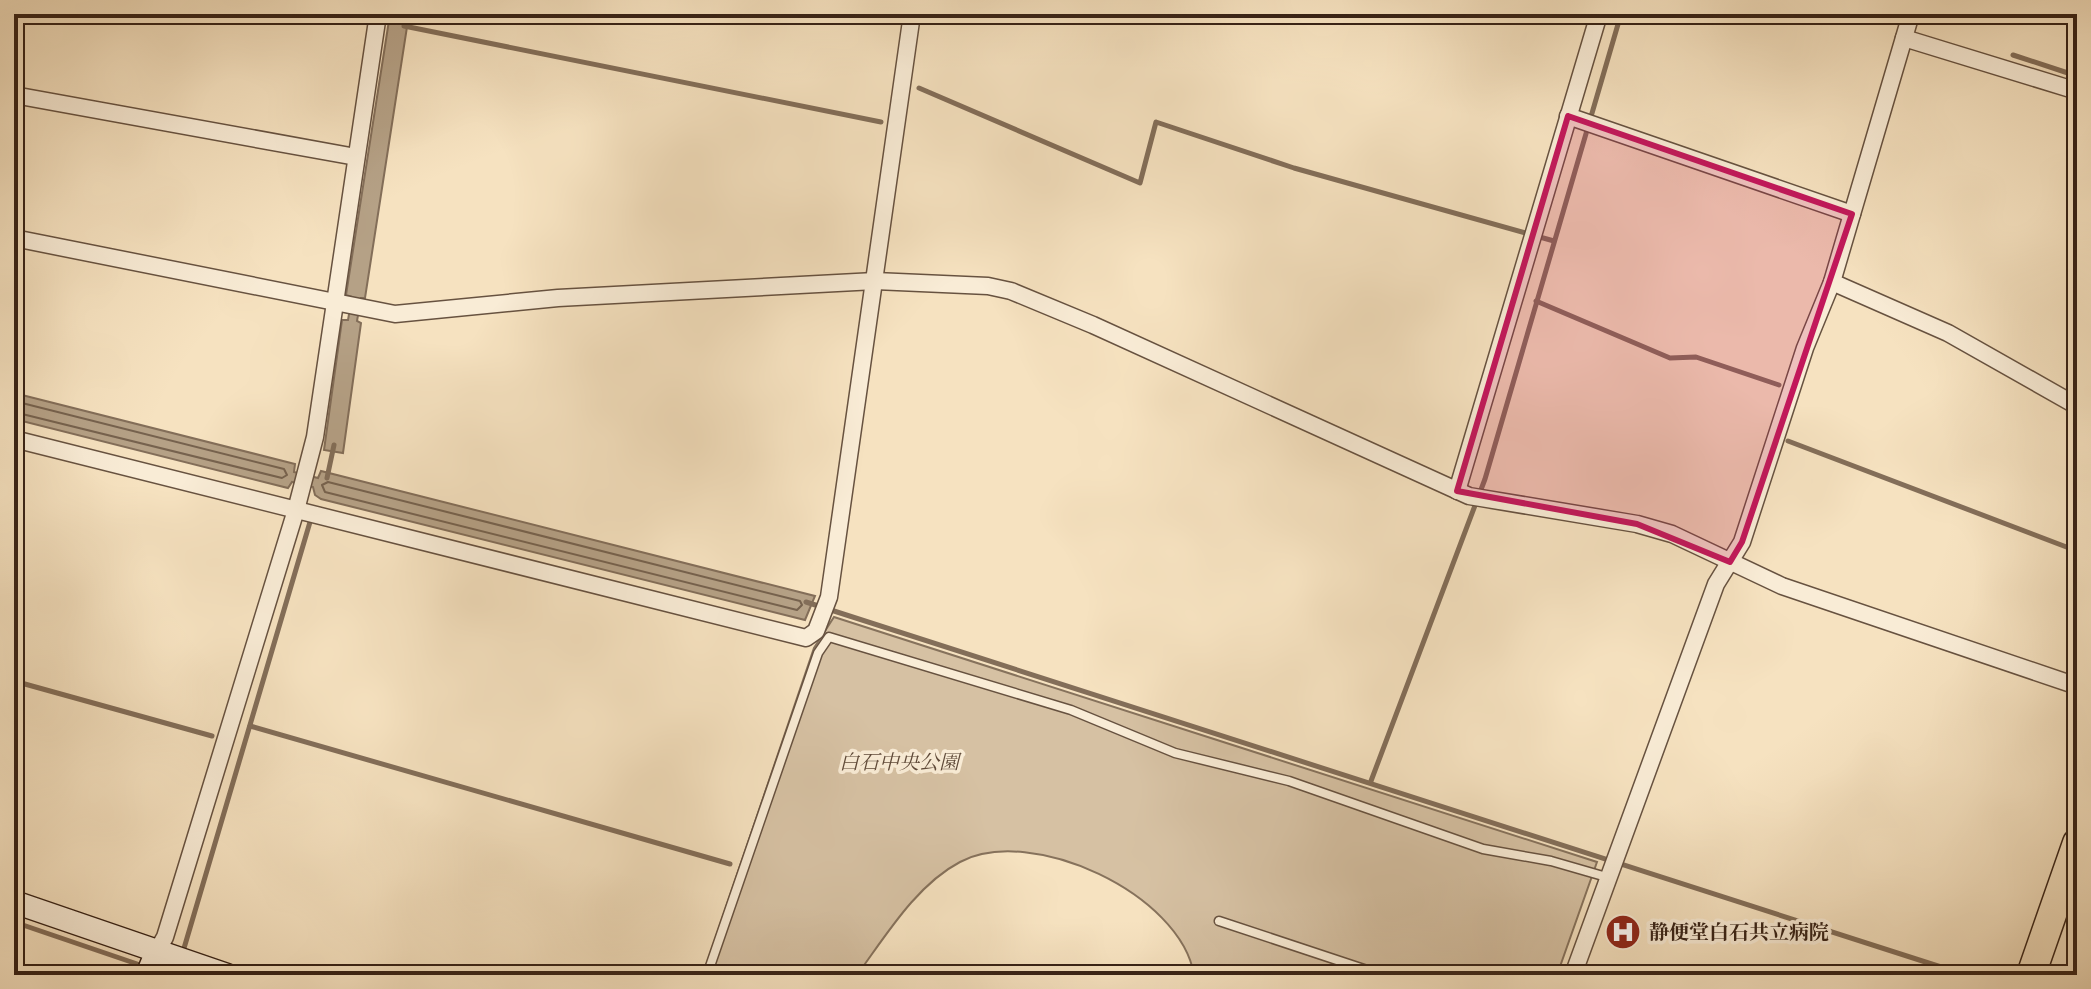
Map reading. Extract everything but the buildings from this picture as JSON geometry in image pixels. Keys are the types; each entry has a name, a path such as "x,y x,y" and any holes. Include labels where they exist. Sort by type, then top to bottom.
{"highway":[{"path":"2031,975 2077,843"}],"street":[{"path":"162,964 170,922 305,480 347,307 356,157 378,14"},
{"path":"14,439 806,638 816,631 829,597 912,14"},
{"path":"1470,496 1533,234 1583,121 1599,14"},
{"path":"1573,975 1716,584 1742,542 1805,348 1832,282 1911,14"},
{"path":"1904,38 2077,91"},
{"path":"14,95 356,157"},
{"path":"1583,121 1852,214"},
{"path":"14,238 347,307 395,314 558,298 875,281 924,281 1011,291 1470,496 1637,524 1672,534 1782,586 2077,686"},
{"path":"1832,282 1948,333 2077,406"},
{"path":"14,902 162,964 227,975"}],"lane":[{"path":"707,975 818,653 829,637 1071,710 1175,753 1289,781 1483,849 1551,861 1611,878"},
{"path":"1219,921 1382,975"}],"highlighted area":[{"path":"1568,116 1852,214 1742,542 1730,562 1637,524 1457,491"}],"green space":[{"name":"白石中央公園","path":"834,617 1597,862 1557,975 1194,975 1183,945 1162,918 1133,894 1099,874 1062,860 1025,852 990,853 960,862 944,872 902,913 857,975 703,975 814,648"}],"water":[{"path":"390,14 409,14 365,298 361,298 357,321 361,323 343,453 324,450 342,320 348,320 352,297 346,295"},
{"path":"14,393 295,464 294,472 318,478 321,471 815,596 805,620 321,499 315,495 313,487 292,482 288,488 14,419"}],"waterway":[{"path":"1371,781 1485,479 1621,14"},
{"path":"404,26 881,122"},
{"path":"2013,55 2077,76"},
{"path":"919,88 1140,183 1156,122 1294,168 1554,241"},
{"path":"1536,301 1670,358 1696,357 1779,385"},
{"path":"1788,441 2077,551"},
{"path":"327,478 334,445"},
{"path":"182,955 310,522"},
{"path":"806,602 1966,975"},
{"path":"14,681 212,736"},
{"path":"250,726 730,864"},
{"path":"14,922 146,967"},
{"path":"176,975 179,964"},
{"path":"155,970 170,975"}],"place":[{"name":"静便堂白石共立病院","path":"1623,932"}]}
